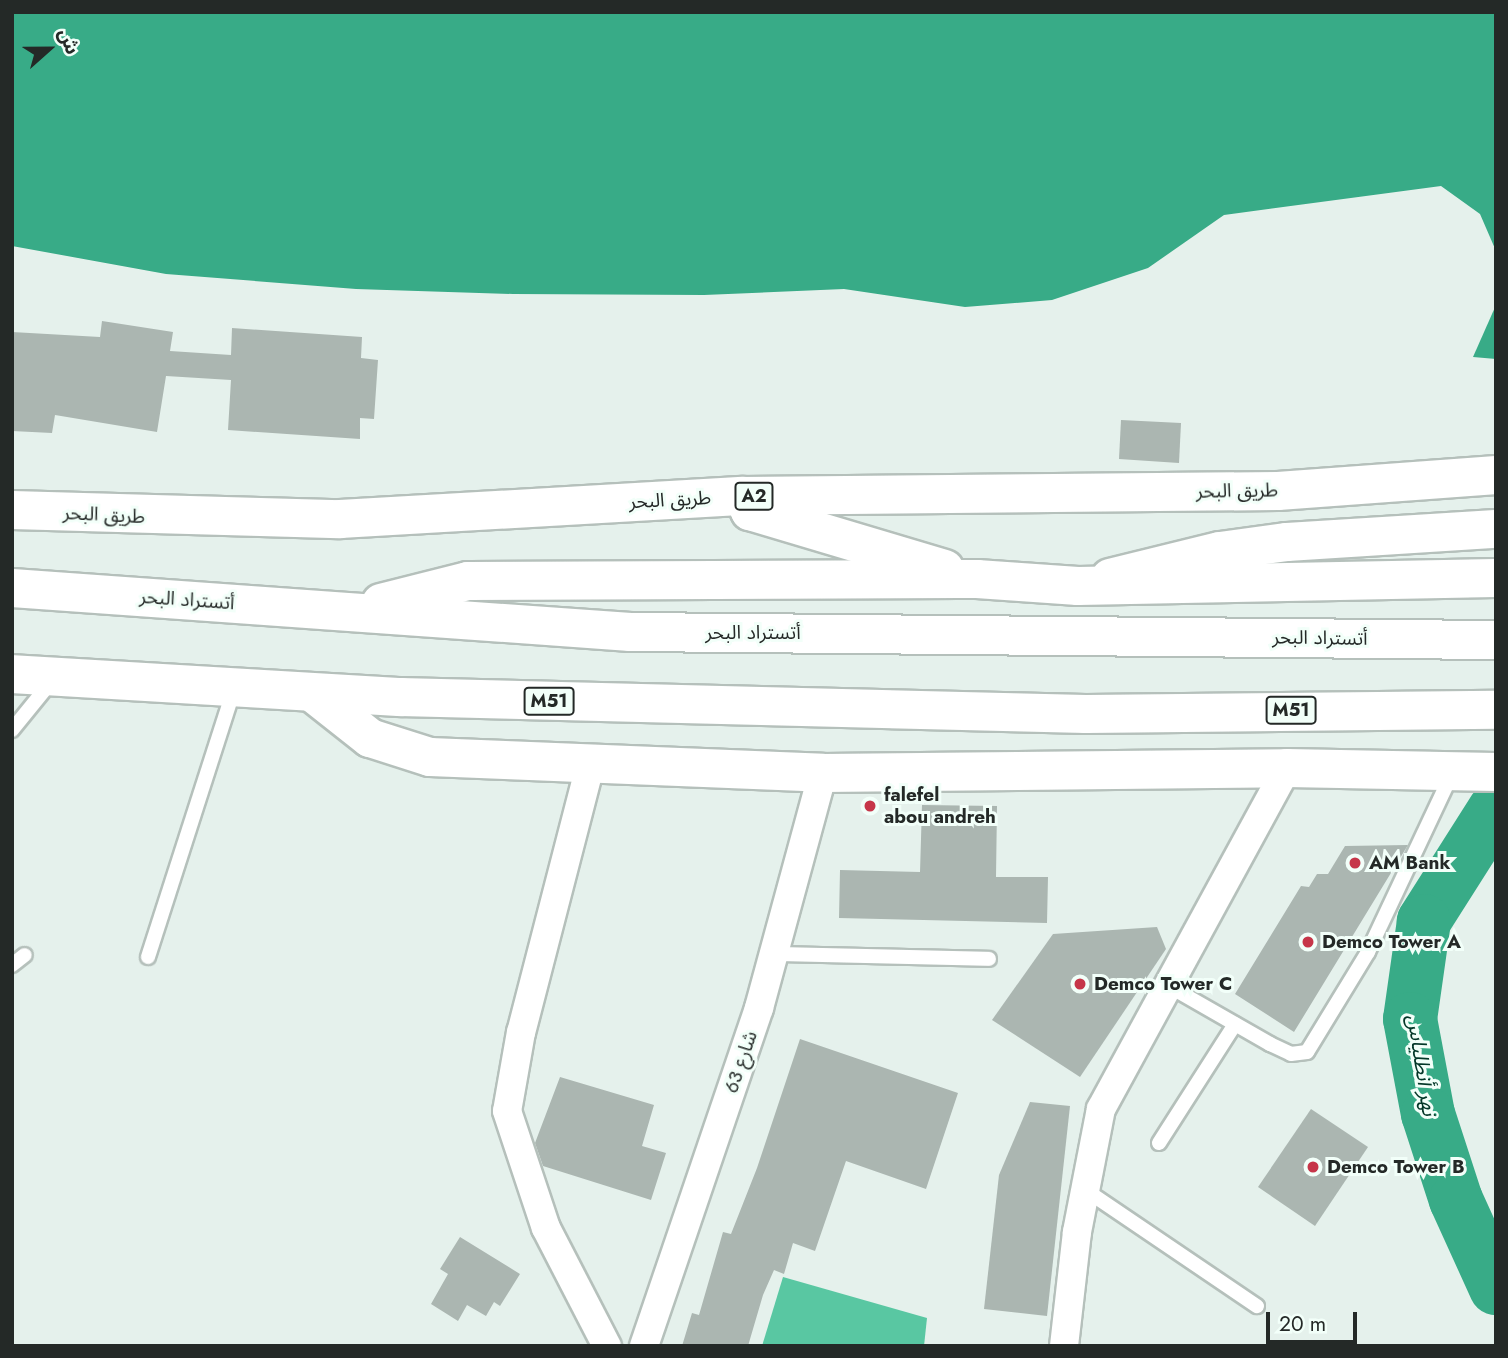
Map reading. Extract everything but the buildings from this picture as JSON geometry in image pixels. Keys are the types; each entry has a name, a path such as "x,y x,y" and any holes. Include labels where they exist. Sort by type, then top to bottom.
{"highway":[{"name":"طريق البحر","path":"12,510 340,519 743,496 1278,491 1496,475"},
{"path":"743,496 750,511 977,579"},
{"path":"1078,586 1220,551 1287,541 1496,529"},
{"path":"348,611 468,581 977,579 1078,586 1443,577 1496,580"},
{"name":"أتستراد البحر","path":"12,588 630,632 1496,640"},
{"name":"M51","path":"12,674 313,693 1086,713 1496,710"},
{"path":"313,693 370,738 430,758 823,773 1287,768 1482,771"}],"street":[{"path":"590,766 521,1032 507,1111 547,1228 607,1346"},
{"path":"1064,1346 1084,1189 1101,1110 1287,768"},
{"name":"شارع 63","path":"643,1346 775,954 823,773"}],"lane":[{"path":"12,730 56,677"},
{"path":"148,957 234,688"},
{"path":"1167,985 1291,1054 1307,1052 1482,771"},
{"path":"775,954 989,959"},
{"path":"12,965 24,955"},
{"path":"1159,1143 1235,1024"},
{"path":"1084,1189 1257,1306"}],"shaded area":[{"path":"12,12 1496,12 1496,251 1480,214 1441,186 1224,215 1148,268 1052,300 965,307 844,289 704,295 513,294 356,289 166,274 12,246"},
{"path":"1496,305 1496,359 1473,357"},
{"path":"783,1277 927,1318 924,1346 762,1346"}],"waterway":[{"name":"نهر أنطلياس","path":"1495,809 1424,921 1410,1019 1428,1114 1456,1200 1496,1288"}],"place":[{"name":"falefel abou andreh","path":"870,806"},
{"name":"AM Bank","path":"1355,863"},
{"name":"Demco Tower A","path":"1308,942"},
{"name":"Demco Tower C","path":"1080,984"},
{"name":"Demco Tower B","path":"1313,1167"}]}
